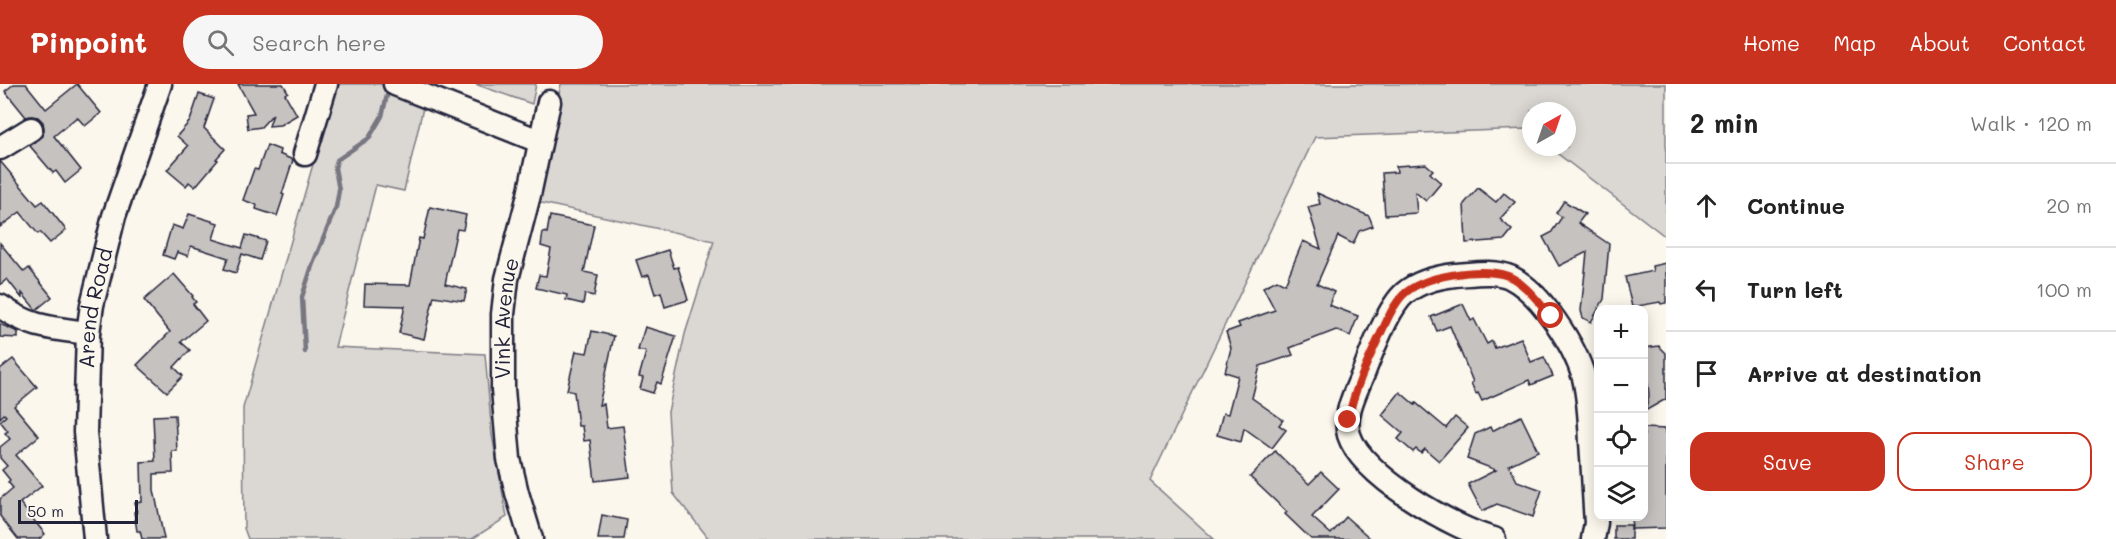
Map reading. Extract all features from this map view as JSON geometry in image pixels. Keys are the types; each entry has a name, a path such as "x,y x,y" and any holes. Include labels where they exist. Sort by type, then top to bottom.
{"street":[{"name":"Arend Road","path":"95,539 85,432 88,333 114,216 160,84"},
{"path":"305,154 326,84"},
{"path":"394,84 539,141"},
{"name":"Vink Avenue","path":"531,539 509,459 503,389 503,314 507,279 529,195 549,102"},
{"path":"0,148 31,129"},
{"path":"1494,539 1442,518 1403,492 1371,465 1356,447 1349,434 1348,420 1352,401 1393,308 1404,293 1420,283 1449,276 1478,273 1509,277 1529,291 1551,316 1567,342 1583,377 1589,405 1596,524 1593,539"},
{"path":"0,306 19,319 46,328 88,333"}],"shaded area":[{"path":"336,84 386,84 425,99 404,191 376,185 335,347 485,354 492,435 507,517 472,539 248,539 244,528 243,408"},
{"path":"475,84 536,84 532,104"},
{"path":"561,84 1666,84 1666,237 1561,156 1576,156 1576,102 1522,102 1522,129 1315,137 1150,481 1214,539 709,539 673,493 668,412 685,334 714,241 537,202"}],"building":[{"path":"14,84 26,84 46,109 77,84 101,113 85,126 77,117 54,136 81,170 65,183 56,171 53,173 30,146 43,136 43,122 38,117 26,117 5,91"},
{"path":"238,84 283,84 288,92 285,94 297,115 280,125 269,126 273,114 261,127 248,129 246,114 254,113"},
{"path":"199,94 214,99 204,128 225,149 195,187 189,182 186,186 167,170 188,146 177,136 190,121"},
{"path":"267,145 280,150 279,154 293,160 277,216 256,209 257,205 243,200 254,169 258,170"},
{"path":"0,161 37,205 43,201 66,230 50,243 40,232 38,234 20,212 0,227"},
{"path":"1426,164 1433,170 1430,173 1441,183 1426,201 1415,192 1417,213 1385,215 1382,173 1397,172 1396,166"},
{"path":"1478,188 1496,202 1504,193 1515,202 1500,219 1512,230 1504,240 1466,243 1464,204"},
{"path":"1317,193 1369,216 1373,226 1359,231 1353,244 1338,236 1317,284 1334,292 1329,305 1358,316 1350,336 1336,330 1290,348 1293,355 1260,366 1252,398 1283,420 1279,425 1286,430 1272,448 1244,428 1241,442 1217,435 1223,413 1228,414 1238,376 1225,372 1231,348 1226,332 1240,327 1238,323 1275,310 1263,287 1277,280 1285,284 1303,241 1321,249 1308,207 1320,204"},
{"path":"1564,201 1585,214 1578,223 1609,244 1604,299 1601,305 1594,305 1594,317 1591,322 1583,318 1581,311 1587,252 1559,266 1543,237 1551,233 1562,217 1556,213"},
{"path":"430,207 466,215 463,230 457,229 445,284 467,289 464,301 434,296 424,339 399,333 405,306 364,305 365,284 410,285 419,238 423,239"},
{"path":"189,214 218,223 213,239 242,248 246,235 266,241 260,260 242,254 236,273 224,269 228,258 191,246 188,256 177,252 174,259 163,255 172,225 183,229"},
{"path":"550,216 594,225 584,272 598,275 594,296 585,294 583,304 566,300 567,295 536,288 539,275 546,276 551,249 541,246 543,232 547,233"},
{"path":"0,243 24,272 29,268 52,297 36,310 22,293 22,298 7,279 0,285"},
{"path":"668,250 674,268 678,267 688,300 665,307 661,292 655,294 649,275 642,277 636,260"},
{"path":"1666,263 1666,303 1632,305 1625,277 1653,271 1652,266"},
{"path":"174,274 193,296 196,302 193,304 206,321 181,342 190,350 174,367 183,376 167,392 137,365 170,332 144,300"},
{"path":"1463,304 1471,321 1474,319 1487,344 1492,341 1495,348 1521,338 1531,362 1544,357 1553,376 1531,385 1529,380 1482,401 1471,383 1473,382 1450,326 1437,331 1431,317"},
{"path":"0,324 18,332 18,338 0,337"},
{"path":"645,327 676,336 661,384 657,382 653,393 640,389 643,378 639,377 646,352 638,350"},
{"path":"592,331 614,336 599,405 604,404 607,428 623,426 630,477 595,481 590,440 584,441 582,426 578,426 574,392 567,390 576,351 587,353"},
{"path":"1659,346 1666,353 1666,399 1648,409 1649,396 1648,347"},
{"path":"13,359 37,387 14,406 39,436 16,455 42,486 20,503 45,534 39,539 18,539 0,516 0,499 13,488 2,470 7,466 0,458 0,447 10,439 5,433 8,431 0,421 6,416 4,414 0,418 0,369"},
{"path":"1400,392 1446,428 1455,417 1468,428 1439,461 1425,449 1421,453 1416,449 1413,452 1398,439 1403,433 1382,415"},
{"path":"175,415 177,451 172,451 173,473 154,474 154,490 164,539 142,539 140,531 137,531 134,512 137,512 135,503 142,502 141,462 155,461 153,416"},
{"path":"1521,416 1538,451 1509,465 1517,481 1542,490 1533,517 1497,504 1482,511 1468,484 1496,470 1467,459 1475,434 1490,427 1492,431"},
{"path":"1648,428 1666,429 1666,528 1632,529 1631,521 1648,521"},
{"path":"1275,451 1309,484 1321,472 1339,489 1312,517 1331,534 1346,517 1371,539 1311,539 1285,514 1287,512 1250,477"},
{"path":"602,515 627,520 624,539 598,539"},
{"path":"1614,525 1631,525 1631,539 1614,539"}],"waterway":[{"path":"305,352 302,297 336,207 339,190 335,168 337,160 369,138 382,116 389,87"}],"route":[{"path":"1348,420 1352,401 1366,365 1393,308 1404,293 1420,283 1449,276 1478,273 1509,277 1529,291 1551,316"}]}
